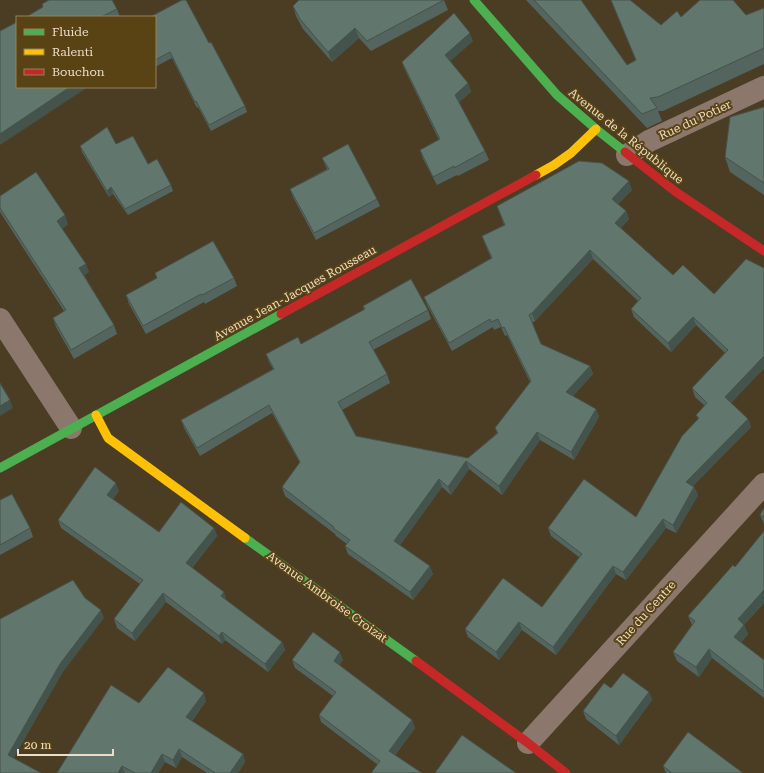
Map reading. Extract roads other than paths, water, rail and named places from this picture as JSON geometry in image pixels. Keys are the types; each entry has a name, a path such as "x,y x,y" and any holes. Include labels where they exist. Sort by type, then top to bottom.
{"street":[{"name":"Avenue de la République","path":"474,0 557,95 596,129 627,155 676,192 764,251"},
{"name":"Rue du Potier","path":"627,155 649,141 764,87"},
{"name":"Avenue Jean-Jacques Rousseau","path":"0,468 554,165 571,153 596,129"},
{"path":"0,319 71,428"},
{"name":"Avenue Ambroise Croizat","path":"96,415 108,438 528,743 566,773"},
{"name":"Rue du Centre","path":"528,743 764,484"}]}
